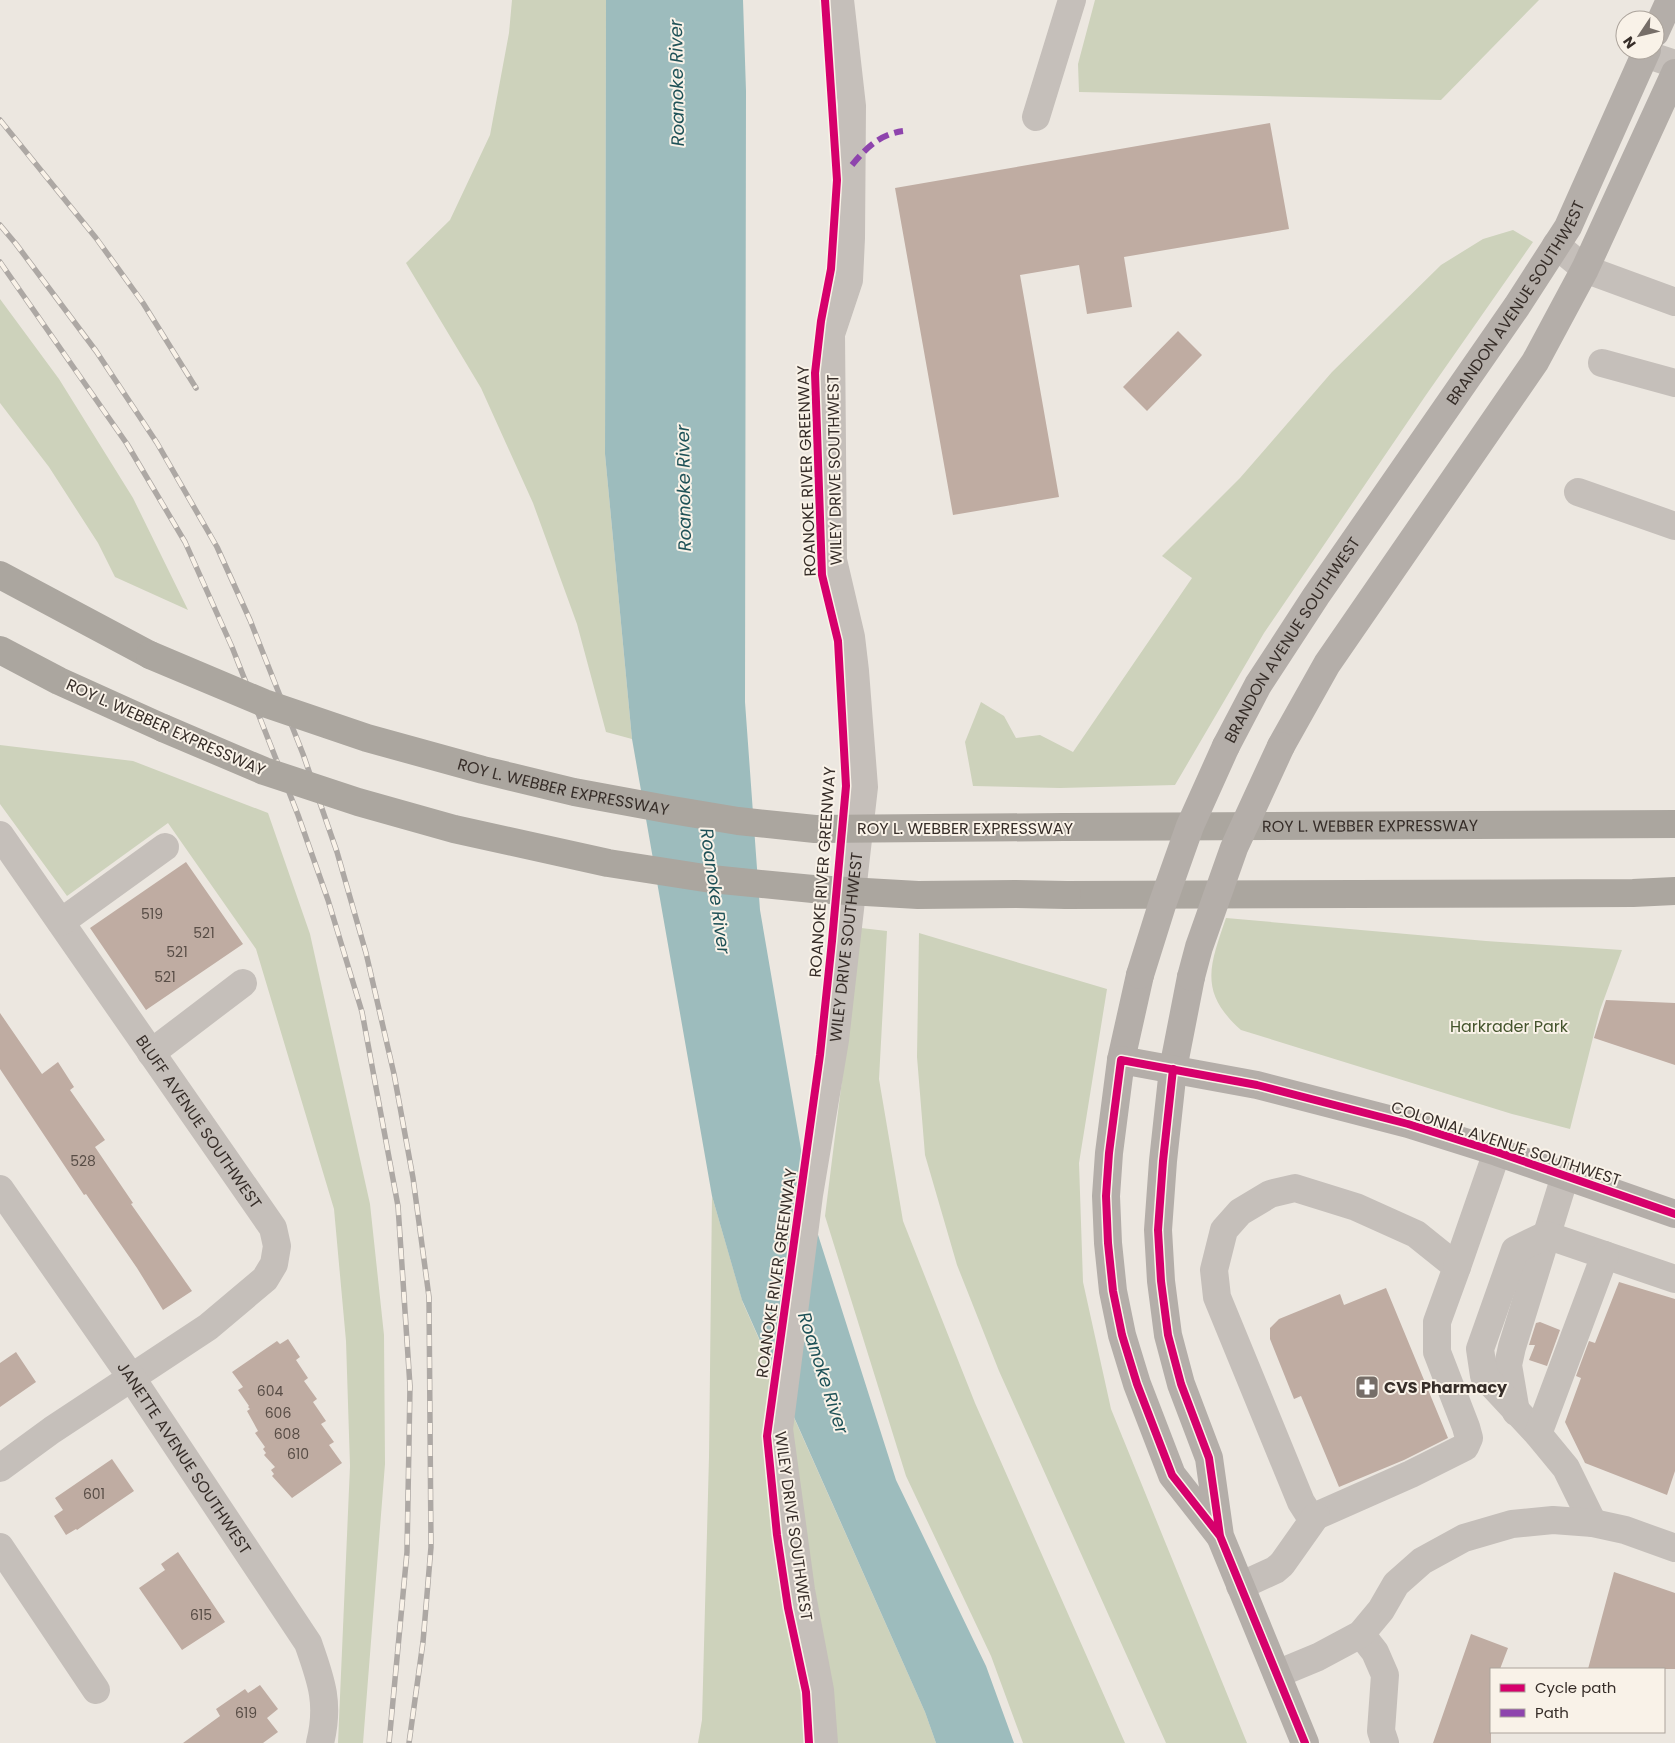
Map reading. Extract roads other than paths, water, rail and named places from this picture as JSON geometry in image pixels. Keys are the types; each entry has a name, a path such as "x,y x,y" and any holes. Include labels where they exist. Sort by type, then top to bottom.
{"highway":[{"path":"0,568 30,592"},
{"name":"ROY L. WEBBER EXPRESSWAY","path":"0,575 150,655 264,703 368,738 483,770 565,789 738,821 815,829 1675,824"},
{"name":"ROY L. WEBBER EXPRESSWAY","path":"0,650 59,681 264,771 358,802 520,845 608,863 711,879 918,895 1633,893 1675,891"},
{"path":"1633,893 1675,899"}],"main road":[{"name":"BRANDON AVENUE SOUTHWEST","path":"1220,1536 1172,1474 1137,1384 1122,1335 1115,1300 1108,1243 1106,1196 1109,1153 1121,1060 1140,975 1190,826 1226,746 1258,685 1316,596 1511,314 1568,227 1643,60"},
{"name":"BRANDON AVENUE SOUTHWEST","path":"1305,1743 1220,1536 1209,1458 1181,1384 1168,1335 1160,1281 1158,1230 1173,1070 1190,977 1234,848 1281,746 1327,664 1535,362 1585,269 1675,73"},
{"name":"COLONIAL AVENUE SOUTHWEST","path":"1121,1060 1257,1085 1333,1103 1497,1152 1675,1214"}],"street":[{"name":"WILEY DRIVE SOUTHWEST","path":"824,1743 820,1690 801,1590 780,1429 809,1195 835,1040 864,787 855,671 850,637 833,560 831,334 849,280 851,238 852,106 840,0"},
{"path":"1036,117 1072,0"},
{"path":"1556,245 1585,269 1675,302"},
{"path":"1602,363 1675,383"},
{"path":"1578,492 1675,526"},
{"name":"BLUFF AVENUE SOUTHWEST","path":"0,834 273,1228 277,1246 274,1264 265,1280 208,1326 52,1430 0,1468"},
{"path":"61,922 165,847"},
{"path":"151,1053 243,983"},
{"path":"1240,1586 1275,1570 1282,1564 1316,1516 1411,1474 1465,1447 1469,1438 1466,1427 1437,1352 1437,1322 1497,1152"},
{"path":"1521,1416 1522,1367 1547,1239 1565,1176"},
{"path":"1316,1516 1308,1513 1301,1502 1217,1297 1214,1270 1224,1230 1240,1212 1270,1194 1295,1188 1356,1207 1416,1234 1457,1267"},
{"name":"JANETTE AVENUE SOUTHWEST","path":"0,1190 132,1377 308,1643 321,1680 325,1706 320,1743"},
{"path":"1594,1523 1566,1468 1484,1376 1480,1349 1514,1250 1547,1239 1605,1255 1675,1279"},
{"path":"1521,1416 1605,1255"},
{"path":"1277,1674 1318,1657 1361,1634 1381,1610 1396,1584 1422,1561 1464,1538 1512,1524 1553,1520 1594,1523 1625,1530 1675,1548"},
{"path":"0,1547 96,1690"},
{"path":"1361,1634 1376,1652 1385,1675 1381,1730 1385,1743"}],"water":[{"name":"Roanoke River","path":"606,0 743,0 746,91 745,702 760,910 813,1219 896,1480 986,1666 1014,1743 936,1743 925,1712 742,1300 712,1196 632,739 605,454"}],"railway":[{"path":"0,120 96,238 143,303 196,388"},
{"path":"0,225 96,351 157,443 217,547 250,620 303,754 337,852 366,953 394,1074 413,1178 429,1297 431,1547 423,1642 409,1743"},
{"path":"0,262 127,444 185,542 232,647 298,815 328,900 362,1012 398,1206 410,1386 407,1552 389,1743"}],"place":[{"name":"CVS Pharmacy","path":"1367,1387"}],"park label":[{"name":"Harkrader Park","path":"1509,1026"}]}
